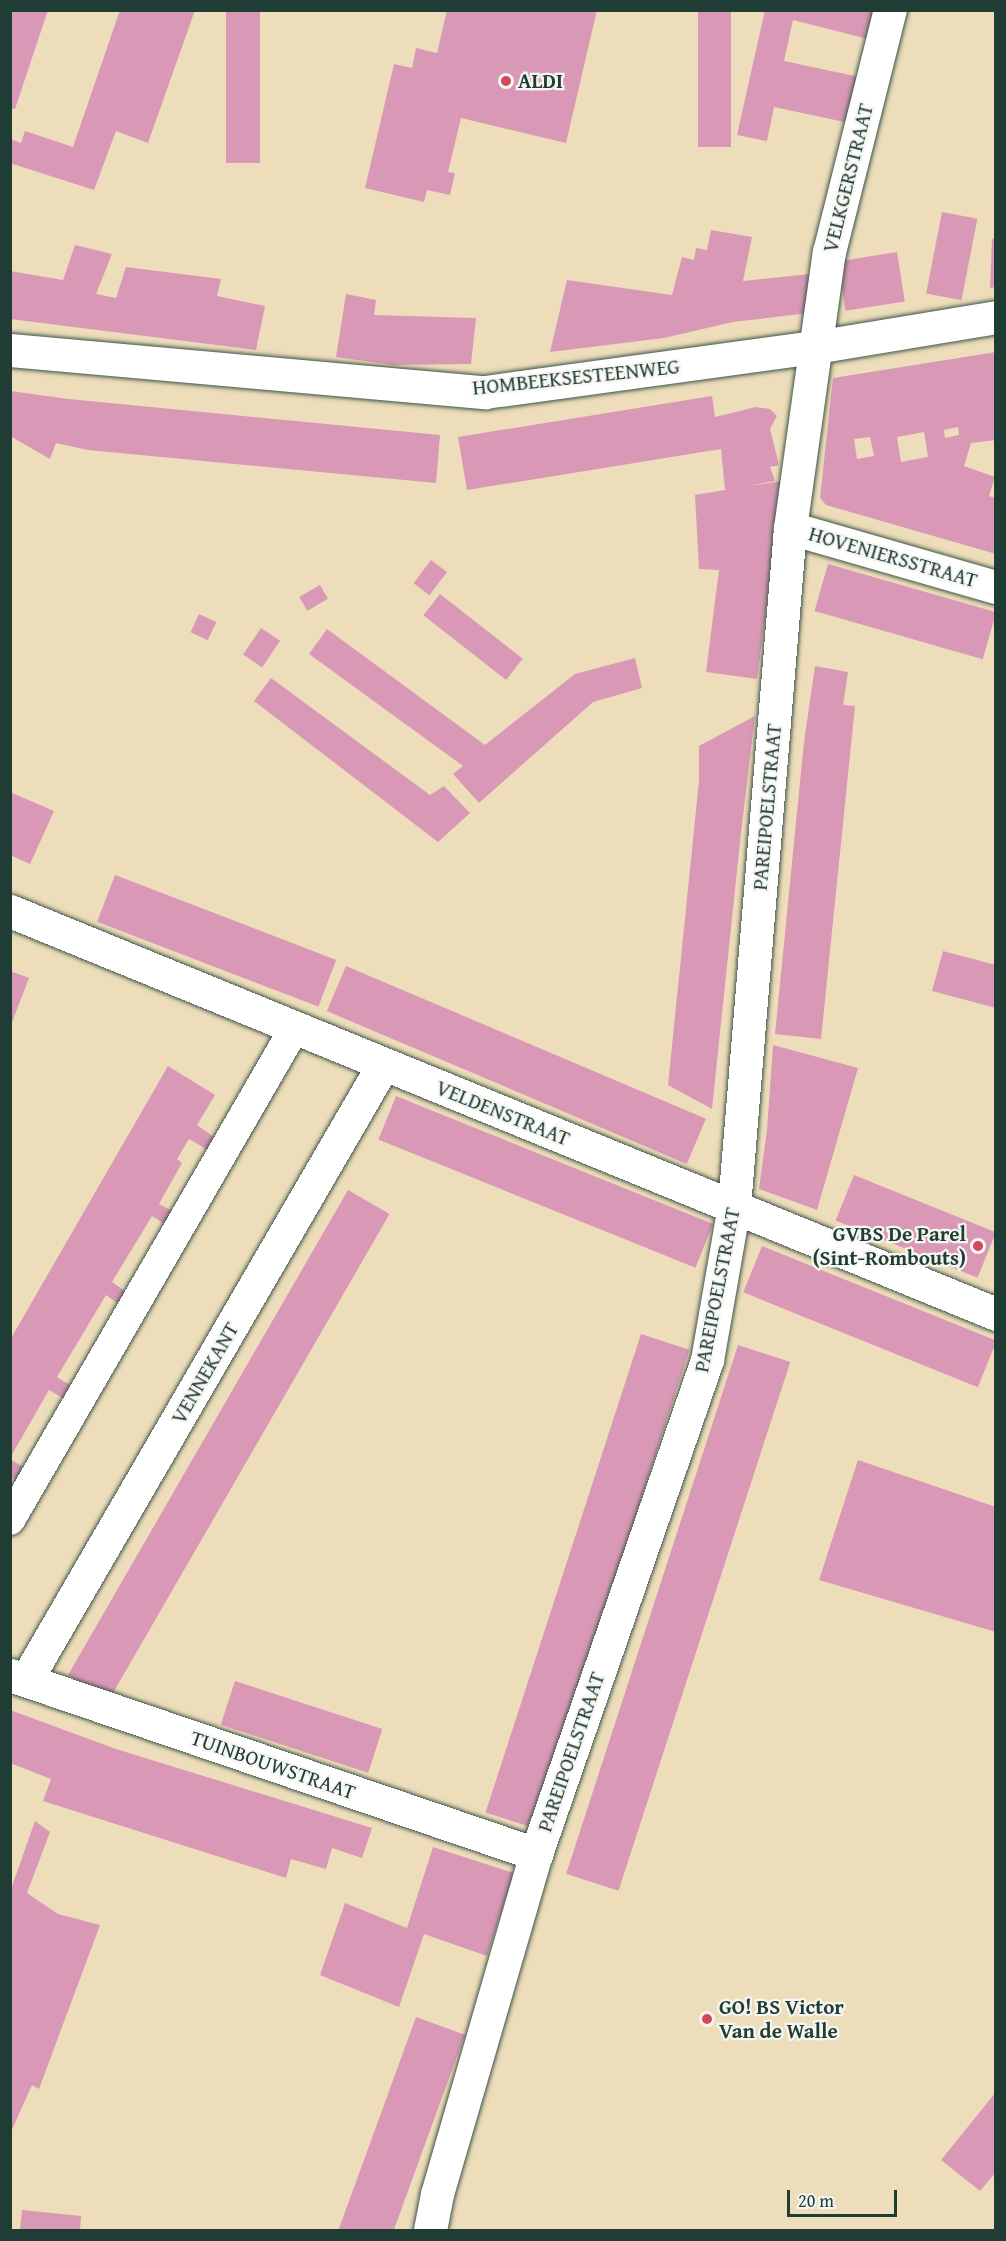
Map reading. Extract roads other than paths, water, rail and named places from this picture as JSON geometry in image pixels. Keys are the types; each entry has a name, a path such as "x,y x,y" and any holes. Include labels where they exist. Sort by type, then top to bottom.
{"street":[{"name":"VELKGERSTRAAT","path":"815,347 829,252 890,10"},
{"name":"HOMBEEKSESTEENWEG","path":"10,350 485,392 815,347 996,317"},
{"name":"PAREIPOELSTRAAT","path":"430,2230 437,2194 536,1854 707,1360 734,1206 790,528 815,347"},
{"name":"HOVENIERSSTRAAT","path":"790,528 996,587"},
{"name":"VELDENSTRAAT","path":"10,911 996,1314"},
{"path":"10,1520 294,1029"},
{"name":"VENNEKANT","path":"18,1678 383,1065"},
{"name":"TUINBOUWSTRAAT","path":"18,1678 536,1854"}],"place":[{"name":"ALDI","path":"506,81"},
{"name":"GVBS De Parel (Sint-Rombouts)","path":"978,1246"},
{"name":"GO! BS Victor Van de Walle","path":"707,2019"}]}
